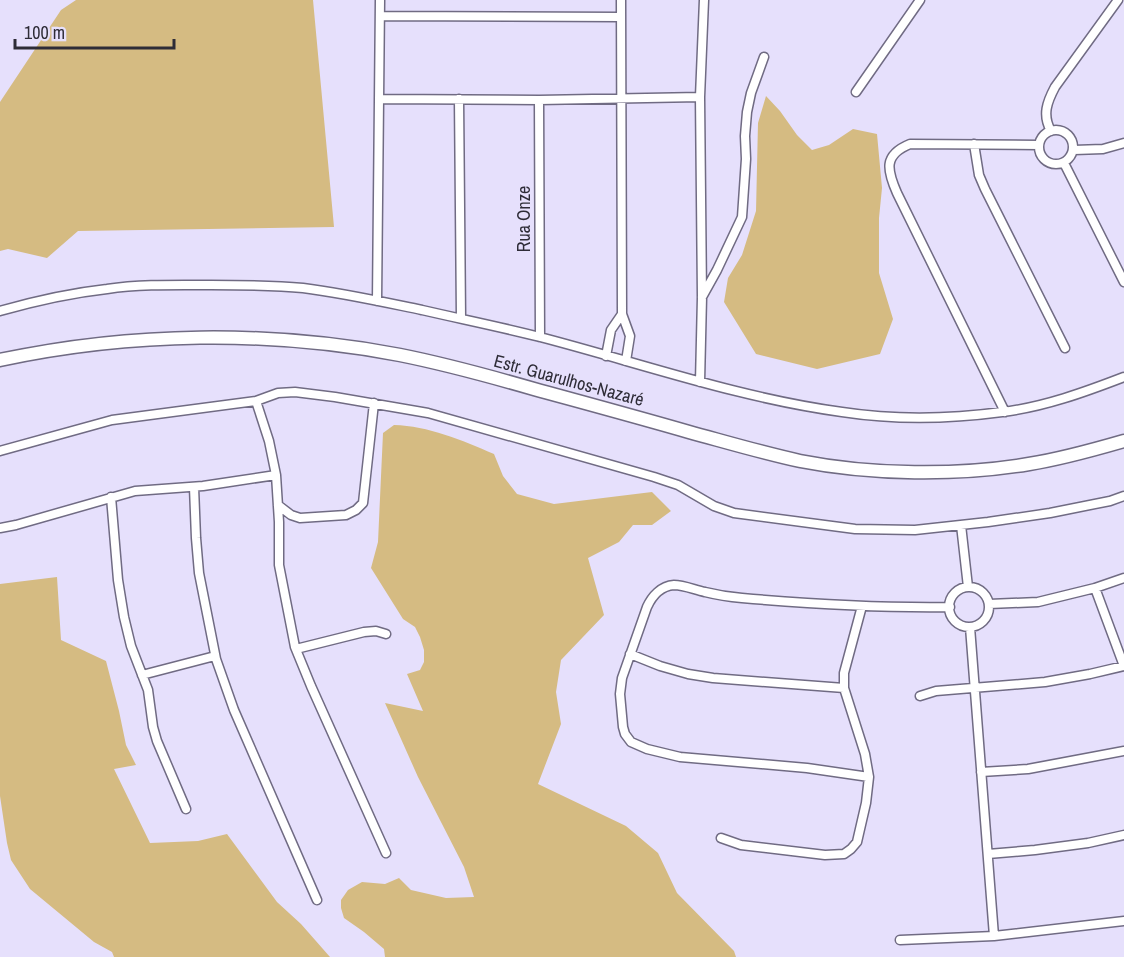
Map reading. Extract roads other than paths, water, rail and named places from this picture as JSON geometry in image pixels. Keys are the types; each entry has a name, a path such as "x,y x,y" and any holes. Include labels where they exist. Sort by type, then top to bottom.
{"main road":[{"name":"Estr. Guarulhos-Nazaré","path":"0,360 84,345 141,339 280,340 336,345 399,355 463,369 801,461 856,469 982,470 1029,465 1124,441"}],"street":[{"path":"377,301 380,0"},
{"path":"621,0 622,314 630,336 626,362"},
{"path":"700,382 702,297 700,97 704,0"},
{"path":"856,92 920,0"},
{"path":"1050,131 1046,123 1046,111 1055,87 1118,0"},
{"path":"380,16 621,17"},
{"path":"702,297 742,218 747,112 764,57"},
{"path":"379,99 539,100 700,97"},
{"path":"459,99 461,318"},
{"name":"Rua Onze","path":"539,100 540,337"},
{"path":"1050,131 1062,131 1067,134 1073,144 1072,155 1064,163 1053,165 1044,160 1039,150 1043,136 1050,131"},
{"path":"1074,150 1103,149 1124,143"},
{"path":"1005,412 897,193 889,166 893,154 910,144 1039,145"},
{"path":"974,144 979,175 985,189 1065,348"},
{"path":"1064,163 1124,282"},
{"path":"0,310 108,289 165,285 304,288 461,318 540,337 700,382 799,405 843,413 897,417 952,417 1005,412 1054,401 1124,377"},
{"path":"606,356 611,330 622,314"},
{"path":"0,451 112,420 256,401 278,393 295,392 428,413 654,477 678,485 714,507 734,513 855,529 915,530 961,525 1050,513 1124,496"},
{"path":"256,401 269,441 276,475 279,565 296,649 310,686 386,853"},
{"path":"278,505 291,515 300,518 346,515 363,503 374,403"},
{"path":"0,528 58,514 135,491 194,487 276,475"},
{"path":"194,487 199,573 215,656 234,710 317,900"},
{"path":"111,497 118,580 124,617 131,646 148,690 157,741 186,809"},
{"path":"961,525 968,587"},
{"path":"989,604 1038,602 1095,588 1124,578"},
{"path":"869,777 807,768 680,757 631,742 623,726 620,693 622,678 651,598 665,587 673,585 739,598 862,606 950,607"},
{"path":"968,587 980,590 988,599 989,604 985,620 970,627 958,623 951,613 950,601 957,591 968,587"},
{"path":"920,696 936,691 1045,682 1124,666 1095,588"},
{"path":"721,838 741,845 825,855 844,854 857,842 869,777 866,754 844,688 844,673 862,606"},
{"path":"970,627 994,936"},
{"path":"296,649 364,632 376,631 386,634"},
{"path":"630,654 660,666 713,678 844,688"},
{"path":"142,675 215,656"},
{"path":"981,772 1028,769 1124,751"},
{"path":"988,854 1088,843 1124,835"},
{"path":"900,940 994,936 1124,921"}]}
